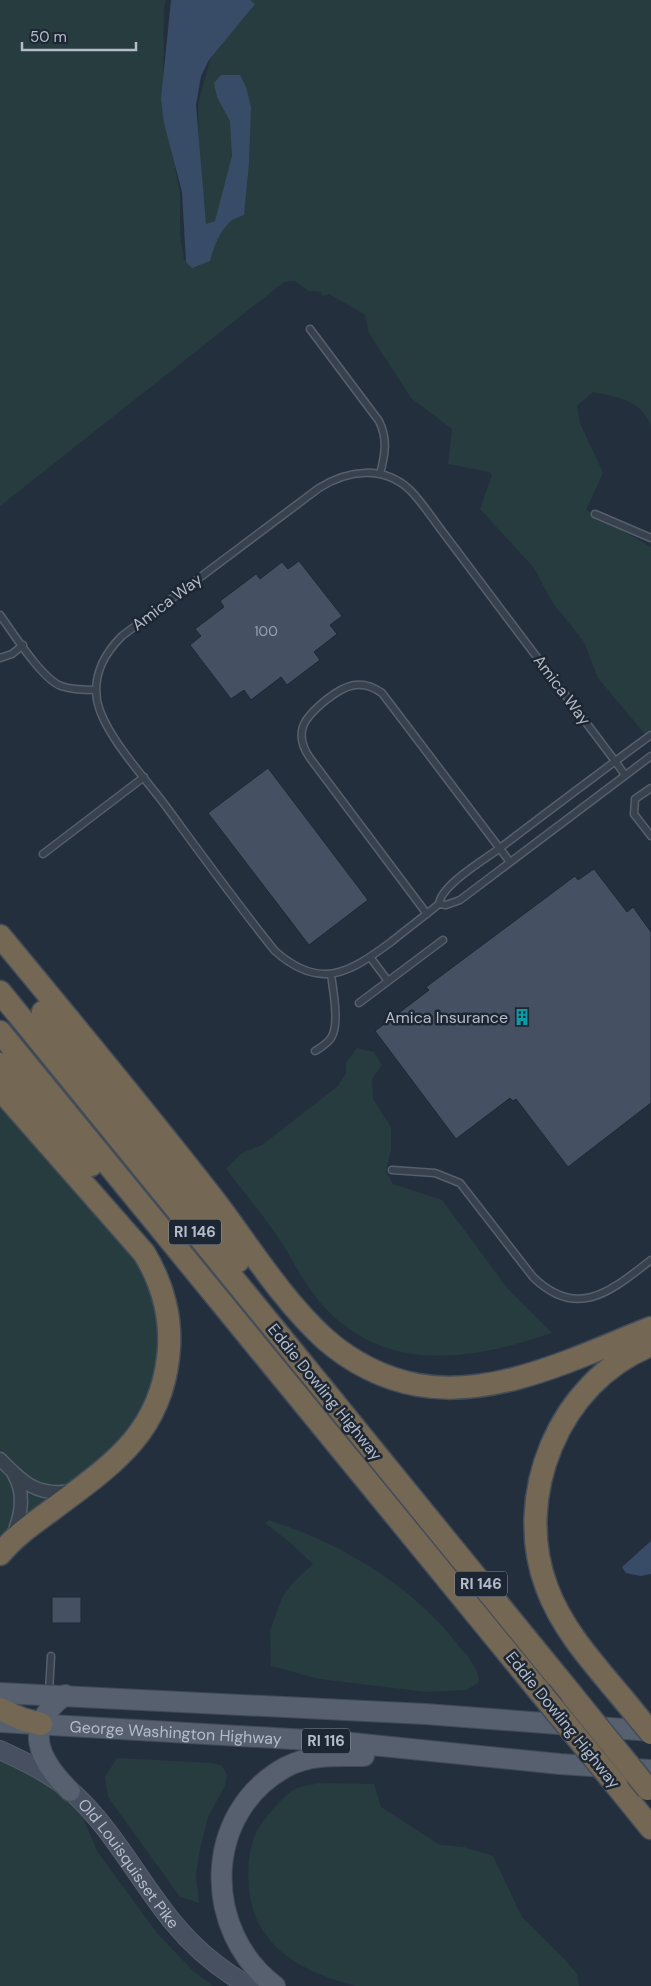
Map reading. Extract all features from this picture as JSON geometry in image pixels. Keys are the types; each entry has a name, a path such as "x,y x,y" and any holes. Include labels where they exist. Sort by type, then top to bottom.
{"highway":[{"path":"0,936 202,1186 301,1314 327,1340 355,1361 385,1376 417,1385 448,1388 480,1387 526,1376 651,1328"},
{"path":"0,956 333,1382 374,1442 390,1472"},
{"name":"Eddie Dowling Highway","path":"0,992 572,1695 650,1784"},
{"name":"Eddie Dowling Highway","path":"0,1032 220,1298 651,1828"},
{"path":"0,1064 159,1242 220,1298"},
{"path":"0,1089 135,1241 151,1265 166,1307 169,1336 167,1366 161,1392 151,1415 134,1442 124,1453 79,1490 23,1531 2,1551"},
{"path":"651,1345 628,1357 613,1368 582,1396 570,1412 552,1444 546,1460 537,1492 534,1515 537,1556 546,1587 560,1617 577,1643 651,1732"},
{"path":"0,1709 22,1719 41,1724"}],"main road":[{"name":"George Washington Highway","path":"0,1692 425,1714 651,1732"},
{"path":"57,1694 41,1724 39,1741 44,1758 52,1771 70,1791"},
{"name":"George Washington Highway","path":"0,1722 333,1741 560,1764 650,1784"},
{"path":"275,1986 254,1968 235,1939 228,1923 221,1890 222,1864 228,1838 235,1821 252,1794 276,1773 308,1758 335,1756 478,1756"}],"street":[{"path":"0,1459 24,1483 38,1490 61,1492 79,1490"},
{"path":"2,1551 18,1521 22,1503 19,1486 13,1473"},
{"name":"Old Louisquisset Pike","path":"0,1750 35,1768 70,1791 99,1821 183,1934 209,1959 250,1986"}],"lane":[{"path":"310,329 383,429 385,448 380,474"},
{"name":"Amica Way","path":"626,775 615,762 416,496 401,483 380,474 361,472 340,476 319,488 122,636 110,648 98,672 96,690 104,720 144,777 275,951 284,959 304,970 314,973 331,974 350,969 370,957 440,904 443,892 449,886 500,848 615,762 651,735"},
{"path":"596,514 651,538"},
{"path":"0,615 44,674 55,683 69,688 96,690"},
{"path":"0,658 12,654 23,646"},
{"path":"427,914 306,752 301,739 303,725 316,707 337,691 352,684 368,685 382,693 510,862"},
{"name":"Amica Way","path":"440,904 446,905 460,900 651,756"},
{"path":"43,854 144,777"},
{"path":"651,788 635,799 634,814 651,836"},
{"path":"359,1003 443,940"},
{"path":"370,957 388,981"},
{"path":"315,1052 328,1041 334,1032 335,1016 331,974"},
{"path":"392,1170 435,1174 460,1183 533,1276 544,1287 557,1294 578,1298 602,1294 618,1285 651,1260"},
{"path":"51,1656 57,1694"}],"green space":[{"path":"0,0 166,0 164,7 163,105 180,193 180,235 184,260 193,262 200,229 198,105 209,63 238,4 224,0 651,0 651,425 641,410 627,401 611,396 593,392 577,406 580,423 603,473 586,510 651,547 651,738 649,739 598,678 584,642 552,602 534,568 480,509 492,475 489,472 448,464 452,429 411,398 369,333 365,315 329,294 323,296 321,292 309,291 295,281 284,282 0,506"},
{"path":"357,1048 374,1052 382,1065 372,1079 373,1099 391,1127 391,1150 386,1172 393,1184 442,1200 508,1289 552,1333 493,1350 464,1354 435,1356 406,1353 379,1345 353,1331 321,1303 307,1285 273,1230 226,1169 242,1153 262,1145 338,1086 346,1073 346,1063"},
{"path":"0,1095 152,1277 174,1328 161,1416 0,1535"},
{"path":"269,1520 305,1533 356,1558 394,1583 445,1629 472,1663 477,1671 479,1682 467,1690 427,1692 319,1679 271,1666 270,1630 282,1598 291,1585 313,1564 265,1523"},
{"path":"0,1754 77,1803 97,1851 157,1933 193,1971 213,1986 0,1986"},
{"path":"117,1758 213,1763 222,1766 227,1775 225,1786 208,1817 200,1849 196,1875 199,1903 180,1897 108,1797 105,1777"},
{"path":"319,1783 374,1784 381,1807 440,1845 464,1847 493,1856 522,1917 577,1974 579,1986 356,1986 318,1974 284,1954 266,1935 254,1913 249,1885 249,1858 256,1833 272,1810 293,1790"}],"water":[{"path":"171,0 250,0 255,4 209,60 201,76 196,105 206,224 215,221 232,156 230,121 217,97 214,83 221,75 240,75 246,87 251,107 249,163 244,215 232,220 222,231 210,261 192,268 186,262 182,192 164,123 161,99"},
{"path":"651,1541 651,1574 641,1576 626,1573 622,1567"}],"building":[{"path":"299,561 342,616 330,625 337,634 314,652 320,660 287,685 281,677 251,700 244,690 231,699 190,645 201,636 195,629 224,607 220,601 256,574 260,579 282,562 288,569"},
{"path":"268,768 368,900 309,945 208,813"},
{"name":"Amica Insurance","path":"594,869 627,912 633,907 651,932 651,1103 568,1167 516,1099 513,1101 510,1098 456,1139 375,1031 429,990 426,987 575,876 578,880"},
{"path":"52,1597 81,1597 81,1623 52,1623"}],"place":[{"name":"Amica Insurance","path":"522,1017"}]}
